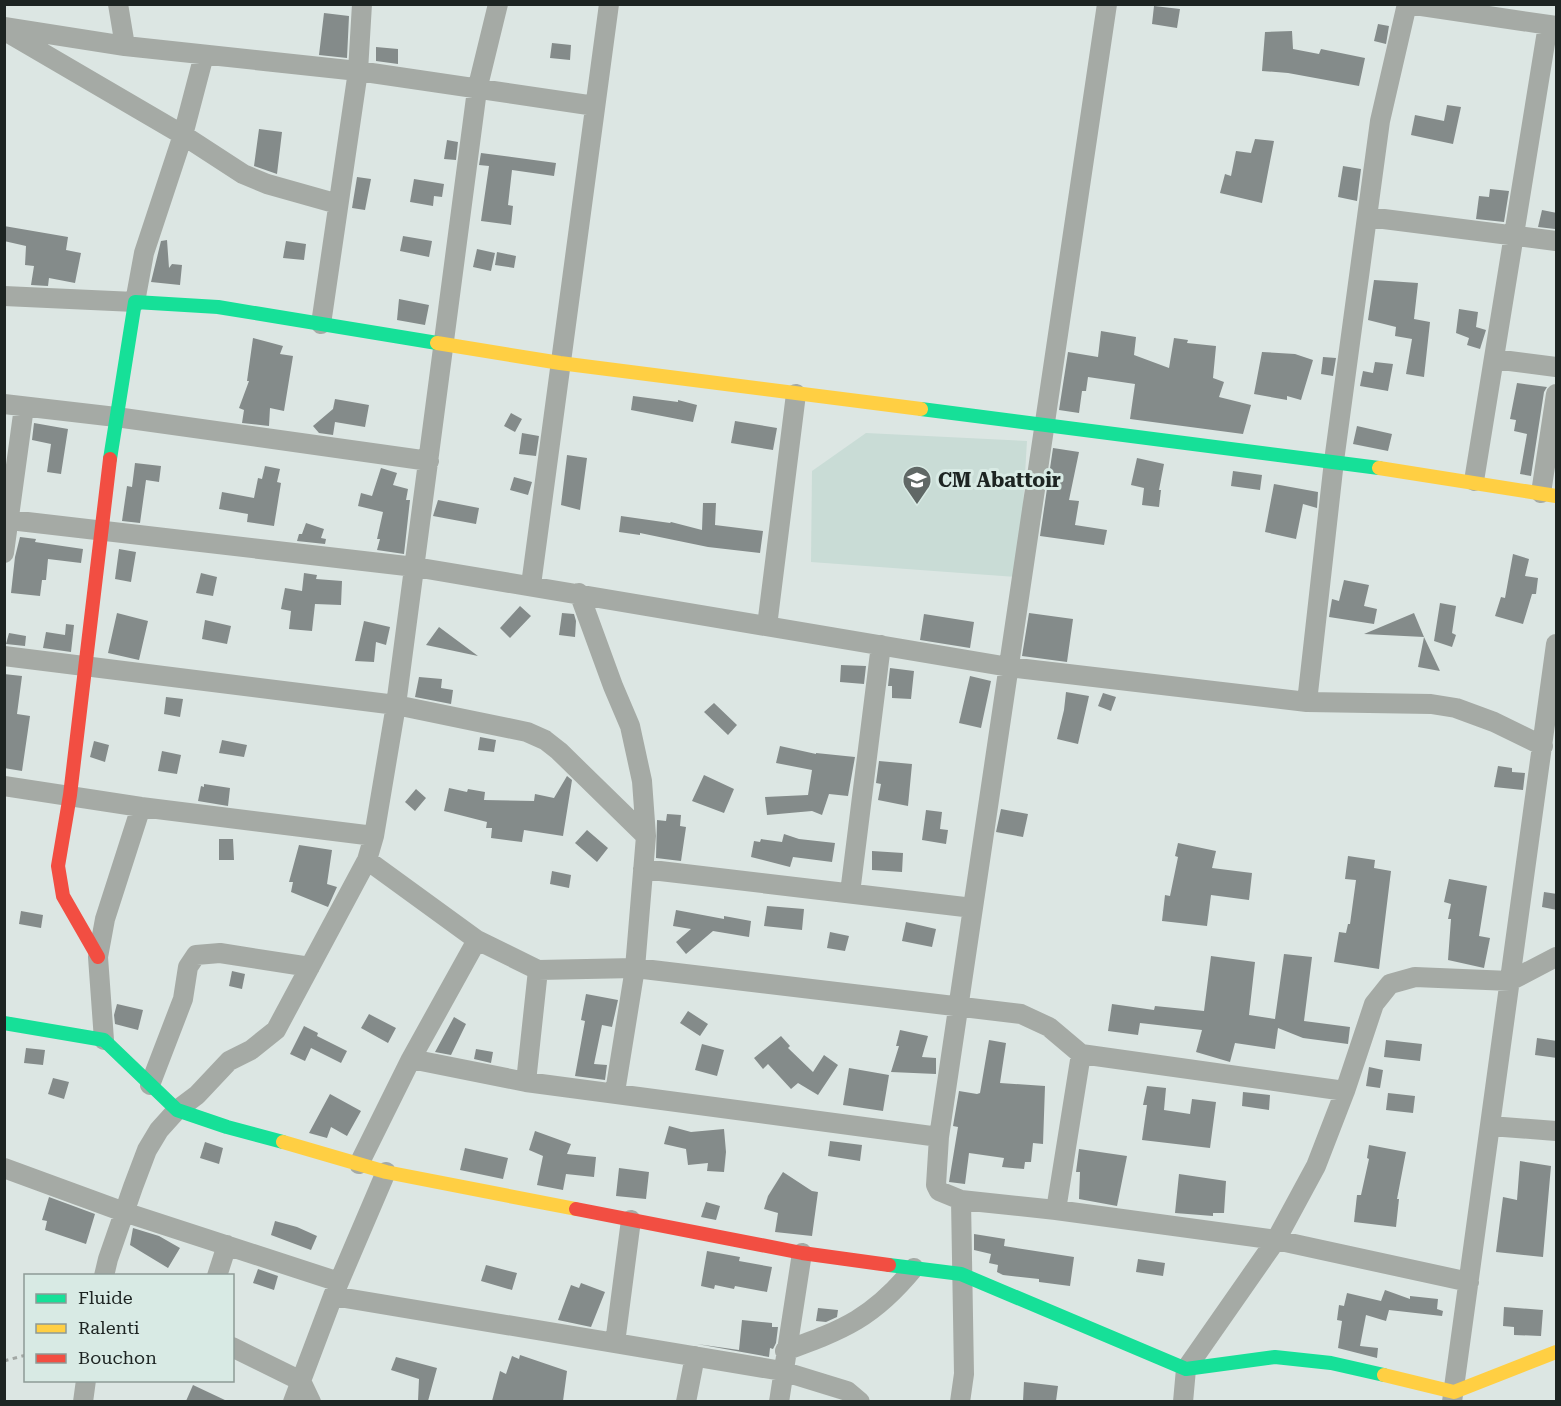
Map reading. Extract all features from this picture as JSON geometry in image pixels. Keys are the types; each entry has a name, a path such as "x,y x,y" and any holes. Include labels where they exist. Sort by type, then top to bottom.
{"street":[{"path":"118,4 125,46"},
{"path":"321,324 358,71 362,4"},
{"path":"104,1274 147,1150 159,1130 229,1061 251,1050 276,1030 367,860 374,836 396,705 477,90 498,4"},
{"path":"531,585 609,4"},
{"path":"1107,4 939,1137 936,1185 939,1191 961,1200 1056,1210 1276,1240 1468,1282"},
{"path":"1306,702 1334,461 1380,121 1407,4 1552,25 1514,235 1474,481"},
{"path":"4,29 125,46 358,71 595,106"},
{"path":"4,29 183,135 254,180 338,204"},
{"path":"98,957 63,896 58,866 70,795 100,530 135,302 144,253 183,135 204,55"},
{"path":"1368,217 1557,241"},
{"path":"4,296 218,307 560,363 1334,461 1549,494 1557,394"},
{"path":"1494,359 1557,367"},
{"path":"767,626 796,394"},
{"path":"4,553 14,405 429,461"},
{"path":"7,522 100,530 415,567 1009,667 1306,702 1431,704 1456,708 1494,722 1543,746"},
{"path":"579,593 613,687 630,726 642,781 646,836 635,968 615,1092"},
{"path":"1453,1397 1557,644"},
{"path":"850,893 880,645"},
{"path":"4,656 396,705 527,732 545,740 559,750 646,836"},
{"path":"1536,790 1557,783"},
{"path":"4,786 141,807 374,836"},
{"path":"104,1040 98,957 105,919 141,807"},
{"path":"367,860 477,940 538,970 635,968 1021,1014 1049,1026 1081,1054 1345,1090"},
{"path":"643,869 974,908"},
{"path":"359,1164 411,1059 477,940"},
{"path":"150,1085 183,999 188,967 196,955 220,953 310,967"},
{"path":"1184,1401 1186,1369 1276,1240 1316,1166 1374,1004 1390,984 1415,977 1510,981 1557,957"},
{"path":"526,1082 538,970"},
{"path":"4,1023 104,1040 177,1110 227,1127 386,1172 802,1253 961,1274 1186,1369 1275,1357 1331,1363 1453,1397 1557,1352"},
{"path":"1056,1210 1081,1054"},
{"path":"411,1059 526,1082 615,1092 939,1137"},
{"path":"1490,1126 1557,1131"},
{"path":"4,1168 124,1212 227,1245 336,1289 615,1343 782,1371 847,1391 860,1401"},
{"path":"293,1401 336,1289 386,1172"},
{"path":"960,1401 964,1374 961,1200"},
{"path":"615,1343 631,1220"},
{"path":"217,1274 227,1245"},
{"path":"779,1401 802,1253"},
{"path":"785,1351 853,1324 874,1310 894,1292 914,1268"},
{"path":"234,1348 301,1381 311,1401"},
{"path":"686,1401 694,1356"},
{"path":"83,1401 86,1382"}],"path":[{"path":"4,1362 24,1356"}],"shaded area":[{"name":"CM Abattoir","path":"866,433 1027,441 1021,540 1016,577 811,562 812,471"}],"building":[{"path":"1154,6 1180,9 1177,28 1152,24"},
{"path":"324,13 349,16 347,58 319,55"},
{"path":"1378,24 1389,26 1386,44 1374,41"},
{"path":"1292,31 1293,49 1319,54 1321,49 1365,58 1359,86 1288,73 1262,71 1265,32"},
{"path":"552,43 571,45 570,60 550,58"},
{"path":"376,47 398,49 398,64 376,61"},
{"path":"1447,105 1461,107 1453,144 1411,135 1415,115 1444,121"},
{"path":"259,129 282,132 277,174 254,166"},
{"path":"1255,139 1274,141 1262,203 1220,193 1225,174 1231,176 1236,151 1251,153"},
{"path":"447,140 458,142 456,160 444,159"},
{"path":"481,153 556,163 554,176 512,170 508,205 513,206 511,225 481,221 489,166 479,165"},
{"path":"1343,166 1361,169 1357,201 1338,197"},
{"path":"357,177 371,179 365,210 352,208"},
{"path":"414,179 444,184 442,197 434,196 433,206 410,202"},
{"path":"1490,189 1509,191 1504,222 1476,219 1479,196 1489,197"},
{"path":"1542,210 1557,213 1555,229 1538,227"},
{"path":"4,226 68,237 66,250 81,253 75,283 49,278 48,286 31,285 34,266 25,265 26,246 4,241"},
{"path":"403,236 432,241 429,257 400,251"},
{"path":"167,240 169,268 172,264 182,265 180,285 151,282 161,241"},
{"path":"286,241 306,244 304,260 283,258"},
{"path":"477,249 495,253 491,271 473,267"},
{"path":"497,252 516,256 514,268 495,265"},
{"path":"1374,280 1418,283 1414,319 1430,322 1424,377 1406,374 1412,339 1395,336 1396,327 1368,320"},
{"path":"399,299 429,305 425,325 397,320"},
{"path":"1459,309 1478,312 1476,327 1486,330 1480,349 1467,345 1469,338 1456,333"},
{"path":"1101,331 1136,337 1134,355 1169,368 1174,338 1188,340 1187,343 1216,346 1213,378 1224,382 1219,397 1251,405 1243,434 1130,419 1135,384 1088,377 1086,391 1082,391 1079,413 1059,410 1068,352 1098,357"},
{"path":"253,338 283,346 280,354 293,356 284,411 270,408 269,426 242,423 244,410 239,408 249,381 247,381"},
{"path":"1262,352 1295,354 1313,360 1301,400 1287,396 1287,400 1254,394"},
{"path":"1323,357 1336,358 1333,376 1321,374"},
{"path":"1375,362 1393,364 1388,391 1360,386 1363,371 1373,373"},
{"path":"1517,383 1547,387 1544,392 1531,476 1520,474 1527,434 1514,431 1516,420 1510,419"},
{"path":"633,396 678,402 678,400 697,405 693,422 631,410"},
{"path":"335,399 369,405 365,427 335,422 333,435 319,433 313,426 333,409"},
{"path":"511,413 522,419 515,432 504,426"},
{"path":"735,421 777,428 773,450 731,443"},
{"path":"34,423 68,429 61,474 47,472 51,444 32,440"},
{"path":"1357,426 1392,434 1388,451 1353,444"},
{"path":"522,433 539,436 536,456 519,454"},
{"path":"1053,448 1079,452 1069,500 1079,501 1075,525 1107,530 1104,545 1040,536"},
{"path":"567,455 587,458 580,510 561,505"},
{"path":"1137,458 1164,464 1159,490 1161,490 1159,507 1142,505 1144,488 1131,485"},
{"path":"135,463 161,466 159,482 146,480 140,523 122,521 127,486 132,487"},
{"path":"265,466 280,469 277,482 281,483 274,526 247,522 248,514 219,509 222,492 254,498 258,478 262,479"},
{"path":"381,468 397,473 393,485 408,489 406,500 410,500 404,554 377,550 383,512 358,506 361,493 372,496"},
{"path":"1233,471 1262,475 1260,490 1231,486"},
{"path":"514,477 532,482 528,495 510,490"},
{"path":"1274,484 1318,492 1317,508 1303,504 1296,539 1265,532"},
{"path":"438,500 479,508 476,524 433,516"},
{"path":"703,503 716,503 715,525 763,531 760,553 708,547 640,533 640,535 619,532 621,516 671,522 702,530"},
{"path":"306,523 324,529 321,538 326,539 325,544 297,541"},
{"path":"20,537 36,539 35,542 83,549 81,563 48,559 46,580 42,580 40,596 11,593"},
{"path":"119,549 136,552 131,582 115,579"},
{"path":"1513,554 1529,559 1525,576 1538,578 1536,594 1532,594 1523,624 1495,616 1501,597 1505,598"},
{"path":"201,573 217,577 213,596 196,593"},
{"path":"304,573 317,575 316,579 342,581 341,605 315,604 312,631 289,629 291,611 281,609 285,588 302,591"},
{"path":"1344,580 1369,585 1364,606 1377,609 1374,624 1329,617 1332,599 1339,601"},
{"path":"1440,603 1456,606 1452,633 1456,635 1452,647 1434,641"},
{"path":"520,606 531,616 510,638 500,628"},
{"path":"117,613 148,621 139,660 108,653"},
{"path":"562,613 574,614 575,637 559,635"},
{"path":"1029,613 1073,619 1067,662 1022,656"},
{"path":"1414,613 1424,637 1364,634"},
{"path":"924,614 974,622 970,648 920,640"},
{"path":"205,620 231,626 227,644 202,639"},
{"path":"364,621 390,627 386,645 376,642 374,662 355,661"},
{"path":"66,624 74,625 71,652 43,648 46,632 65,635"},
{"path":"439,627 478,656 426,645"},
{"path":"9,633 26,636 25,646 6,644"},
{"path":"1424,637 1440,671 1418,667"},
{"path":"841,665 866,666 864,684 840,682"},
{"path":"890,668 914,671 911,699 892,698 892,686 888,686"},
{"path":"4,674 22,676 17,714 30,716 22,771 4,768"},
{"path":"970,676 991,681 981,728 959,723"},
{"path":"419,677 442,679 441,688 453,690 451,704 415,697"},
{"path":"1066,692 1089,696 1078,744 1057,739"},
{"path":"1103,693 1116,697 1111,711 1098,706"},
{"path":"166,697 183,699 180,717 164,714"},
{"path":"714,703 737,725 728,735 704,712"},
{"path":"480,737 496,740 494,752 478,750"},
{"path":"222,740 247,745 244,757 219,753"},
{"path":"94,741 109,745 105,762 90,757"},
{"path":"780,746 816,754 855,757 848,796 829,794 822,815 812,811 767,815 765,797 808,795 812,770 776,763"},
{"path":"162,751 181,755 177,774 158,771"},
{"path":"879,761 912,764 908,806 878,800 881,784 876,783"},
{"path":"1498,766 1512,768 1512,772 1525,773 1523,790 1494,787"},
{"path":"704,775 734,789 724,813 692,801"},
{"path":"567,776 572,780 563,836 524,830 522,842 491,838 492,828 486,828 487,822 444,811 449,788 467,792 468,789 485,792 484,800 534,801 535,794 554,798"},
{"path":"204,784 230,788 228,806 198,801 201,786 204,787"},
{"path":"416,789 426,798 415,811 405,802"},
{"path":"1001,809 1028,814 1023,837 996,832"},
{"path":"926,810 942,812 940,829 948,830 946,844 922,840"},
{"path":"667,814 681,815 680,826 686,827 681,861 656,858 657,820 666,821"},
{"path":"587,830 608,848 597,862 575,843"},
{"path":"784,834 799,839 835,843 832,862 793,857 790,867 751,857 754,841 760,842 761,839 782,842"},
{"path":"219,839 233,839 234,860 219,860"},
{"path":"1178,843 1216,851 1212,868 1252,873 1249,900 1211,895 1207,926 1162,921 1165,895 1170,896 1178,857 1175,856"},
{"path":"299,845 332,850 327,884 337,887 328,907 291,892 293,882 289,882"},
{"path":"872,851 903,853 902,872 872,870"},
{"path":"1348,856 1375,860 1374,868 1391,871 1379,969 1334,962 1339,932 1346,933 1348,924 1350,924 1356,880 1345,879"},
{"path":"552,871 571,875 569,888 550,884"},
{"path":"1449,879 1487,886 1479,936 1490,938 1484,968 1448,960 1451,919 1448,919 1451,904 1444,902"},
{"path":"1544,892 1557,894 1557,910 1542,907"},
{"path":"767,906 804,909 802,930 764,926"},
{"path":"676,910 724,919 724,916 751,921 749,937 713,931 686,954 676,942 691,929 673,926"},
{"path":"21,911 43,915 41,928 19,924"},
{"path":"906,922 936,929 932,947 902,941"},
{"path":"830,932 849,936 845,951 827,948"},
{"path":"1284,954 1312,957 1304,1021 1350,1027 1348,1044 1303,1038 1278,1028 1275,1049 1235,1043 1230,1062 1196,1052 1202,1030 1140,1023 1138,1035 1108,1031 1112,1004 1154,1010 1155,1006 1204,1011 1211,956 1255,962 1249,1015 1275,1019"},
{"path":"232,971 245,974 242,989 229,986"},
{"path":"586,994 618,1000 612,1027 602,1025 594,1064 607,1065 605,1080 575,1076 585,1021 581,1020"},
{"path":"117,1004 143,1010 138,1030 115,1024 114,1015"},
{"path":"688,1011 708,1024 700,1036 680,1023"},
{"path":"369,1014 396,1028 388,1043 361,1028"},
{"path":"454,1017 466,1024 451,1055 435,1052"},
{"path":"304,1026 318,1033 317,1036 347,1051 341,1063 311,1048 305,1061 290,1054"},
{"path":"900,1030 928,1036 922,1057 936,1058 936,1074 891,1072 899,1046 896,1046"},
{"path":"781,1036 790,1046 788,1048 813,1072 824,1055 838,1065 818,1095 798,1083 791,1089 768,1064 763,1069 754,1058"},
{"path":"1537,1038 1557,1041 1557,1058 1535,1055"},
{"path":"989,1040 1006,1043 1000,1083 1045,1086 1043,1144 1033,1143 1031,1162 1025,1162 1024,1169 1002,1167 1004,1158 969,1153 965,1184 949,1182 958,1127 953,1126 959,1091 980,1093"},
{"path":"1386,1040 1422,1044 1420,1061 1384,1057"},
{"path":"702,1044 724,1050 717,1076 695,1070"},
{"path":"26,1048 45,1050 43,1065 24,1063"},
{"path":"476,1049 493,1052 491,1063 474,1059"},
{"path":"1369,1067 1383,1070 1380,1088 1366,1086"},
{"path":"849,1068 889,1075 883,1111 843,1105"},
{"path":"53,1078 69,1082 64,1099 48,1094"},
{"path":"1147,1086 1166,1088 1164,1110 1190,1114 1192,1099 1216,1102 1210,1148 1142,1140 1147,1105 1143,1105"},
{"path":"1243,1092 1270,1095 1269,1110 1242,1106"},
{"path":"1388,1093 1415,1096 1413,1113 1386,1110"},
{"path":"330,1094 361,1111 347,1136 331,1127 327,1138 309,1133"},
{"path":"669,1126 691,1132 724,1129 726,1152 724,1172 707,1171 708,1163 688,1165 686,1149 664,1144"},
{"path":"535,1131 571,1144 567,1154 596,1157 594,1177 566,1174 563,1190 537,1185 543,1156 529,1150"},
{"path":"830,1141 862,1145 860,1161 828,1156"},
{"path":"205,1142 223,1148 219,1164 200,1158"},
{"path":"1369,1145 1406,1152 1397,1199 1399,1199 1396,1227 1354,1222 1357,1195 1361,1195 1369,1159 1367,1158"},
{"path":"465,1148 508,1158 503,1179 460,1170"},
{"path":"1079,1149 1127,1156 1117,1206 1079,1199 1080,1172 1076,1172"},
{"path":"1520,1161 1551,1166 1543,1257 1496,1252 1503,1197 1517,1200"},
{"path":"619,1168 649,1172 646,1199 616,1196"},
{"path":"783,1172 812,1191 818,1192 812,1236 775,1232 778,1213 764,1209 768,1196"},
{"path":"1179,1174 1226,1181 1224,1213 1213,1213 1213,1216 1175,1213"},
{"path":"49,1197 95,1214 86,1244 45,1230 47,1221 42,1220"},
{"path":"706,1202 720,1206 716,1220 701,1217"},
{"path":"275,1221 317,1236 311,1250 271,1235"},
{"path":"133,1228 159,1236 180,1248 168,1268 130,1245"},
{"path":"974,1234 1005,1239 1004,1246 1074,1257 1070,1286 1039,1282 1039,1279 1003,1275 997,1272 998,1265 989,1263 991,1254 974,1250"},
{"path":"707,1251 740,1257 739,1261 772,1267 767,1292 735,1286 734,1289 715,1285 714,1289 701,1286"},
{"path":"1138,1259 1165,1263 1163,1276 1136,1272"},
{"path":"486,1265 517,1273 512,1290 481,1281"},
{"path":"258,1269 278,1276 274,1290 253,1283"},
{"path":"581,1283 605,1292 591,1327 558,1320 571,1285 579,1288"},
{"path":"1385,1290 1410,1299 1410,1296 1438,1299 1437,1309 1443,1311 1442,1316 1389,1310 1386,1321 1366,1315 1360,1346 1378,1348 1377,1358 1338,1348 1342,1321 1337,1320 1339,1305 1344,1306 1347,1293 1381,1301"},
{"path":"1504,1307 1543,1310 1541,1336 1514,1335 1514,1327 1503,1326"},
{"path":"818,1308 838,1310 837,1317 826,1322 816,1321"},
{"path":"742,1320 772,1323 772,1327 778,1327 776,1343 773,1349 770,1348 769,1357 697,1344 739,1350"},
{"path":"520,1355 567,1371 563,1401 492,1401 500,1371 506,1374 512,1356 519,1359"},
{"path":"396,1357 437,1368 428,1401 418,1401 419,1379 391,1370"},
{"path":"1024,1382 1058,1386 1056,1401 1023,1401"},
{"path":"193,1385 227,1401 186,1401"}],"traffic: fast":[{"path":"110,459 135,302 218,307 437,343"},
{"path":"921,409 1379,468"},
{"path":"4,1023 104,1040 177,1110 227,1127 283,1142"},
{"path":"889,1265 961,1274 1186,1369 1275,1357 1331,1363 1384,1375"}],"traffic: slow":[{"path":"437,343 560,363 921,409"},
{"path":"1379,468 1556,496"},
{"path":"283,1142 386,1172 576,1209"},
{"path":"1384,1375 1454,1392 1556,1352"}],"traffic: jam":[{"path":"98,957 63,896 58,866 70,795 110,459"},
{"path":"576,1209 802,1253 889,1265"}],"place":[{"name":"CM Abattoir","path":"917,506"}]}
